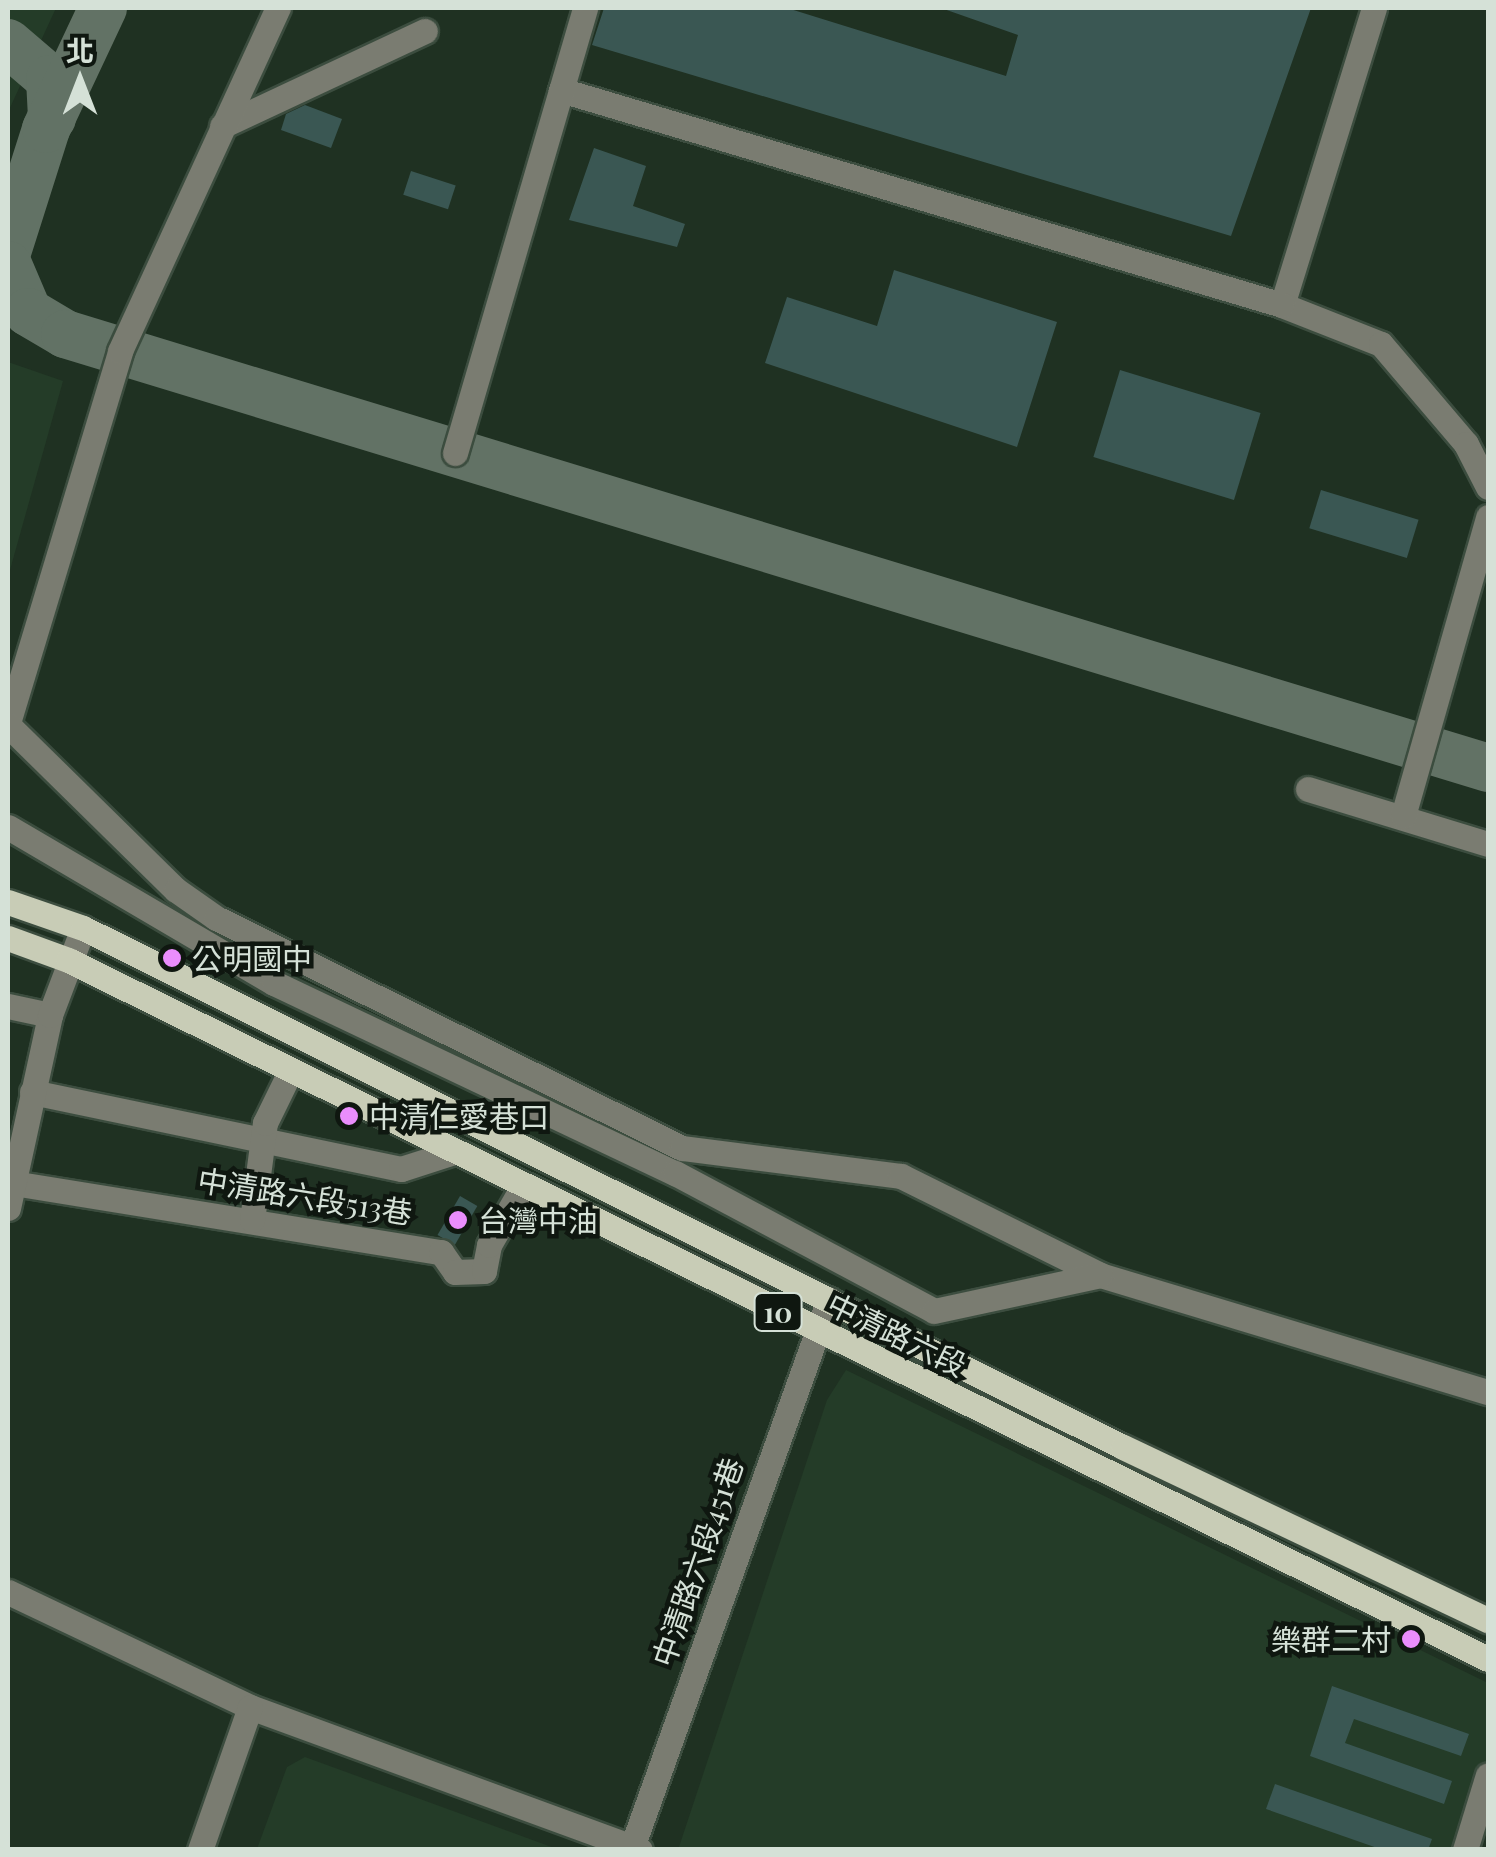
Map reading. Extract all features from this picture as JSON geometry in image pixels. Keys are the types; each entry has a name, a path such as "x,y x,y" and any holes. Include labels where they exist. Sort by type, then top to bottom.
{"main road":[{"name":"中清路六段","path":"8,902 82,928 829,1299 1488,1620"},
{"name":"中清路六段","path":"8,938 68,960 522,1188 1488,1659"}],"street":[{"path":"278,8 120,351 8,724 176,890 234,926 682,1148 902,1176 1100,1276 1488,1392"},
{"path":"455,454 585,8"},
{"path":"1282,305 1374,8"},
{"path":"222,126 425,31"},
{"path":"561,90 1282,305 1381,344 1466,444 1488,487"},
{"path":"1403,816 1488,517"},
{"path":"1308,788 1488,844"},
{"path":"8,827 274,983 675,1173 934,1311 1100,1276"},
{"path":"10,1195 50,1015 82,928"},
{"path":"8,1006 50,1015"},
{"path":"252,1220 263,1137 291,1070"},
{"name":"中清路六段513巷","path":"32,1092 263,1137 401,1170 454,1152"},
{"name":"中清路六段513巷","path":"10,1195 252,1220 441,1252 455,1272 484,1271 489,1245 522,1188"},
{"name":"中清路六段451巷","path":"634,1849 813,1329 829,1299"},
{"path":"8,1592 250,1707 634,1849"},
{"path":"200,1850 250,1707"},
{"path":"1465,1850 1488,1775"}],"shaded area":[{"path":"8,8 56,8 8,112"},
{"path":"8,362 63,381 8,577"},
{"path":"846,1370 1488,1683 1488,1815 1476,1849 678,1850 827,1400"},
{"path":"305,1757 557,1849 257,1849 287,1767"}],"building":[{"path":"604,8 787,8 1006,76 1018,35 941,8 1311,8 1231,236 592,45"},
{"path":"305,105 342,119 331,148 281,130 286,114"},
{"path":"594,148 646,166 633,206 685,224 677,247 569,220"},
{"path":"411,171 456,186 448,209 403,195"},
{"path":"894,270 1057,322 1017,447 765,363 787,297 877,326"},
{"path":"1120,370 1261,413 1234,500 1093,457"},
{"path":"1321,490 1419,520 1407,558 1309,528"},
{"name":"台灣中油","path":"460,1196 477,1206 455,1245 438,1235"},
{"path":"1332,1686 1469,1734 1461,1756 1354,1719 1345,1743 1452,1781 1444,1804 1310,1756"},
{"path":"1275,1784 1432,1839 1428,1850 1383,1850 1266,1809"}],"taxiway":[{"path":"8,249 46,129 103,8"},
{"path":"8,43 50,79 52,118"},
{"path":"8,265 28,312 65,334 1488,768"}],"place":[{"name":"公明國中","path":"172,958"},
{"name":"中清仁愛巷口","path":"349,1116"},
{"name":"台灣中油","path":"458,1220"},
{"name":"樂群二村","path":"1411,1639"}]}
